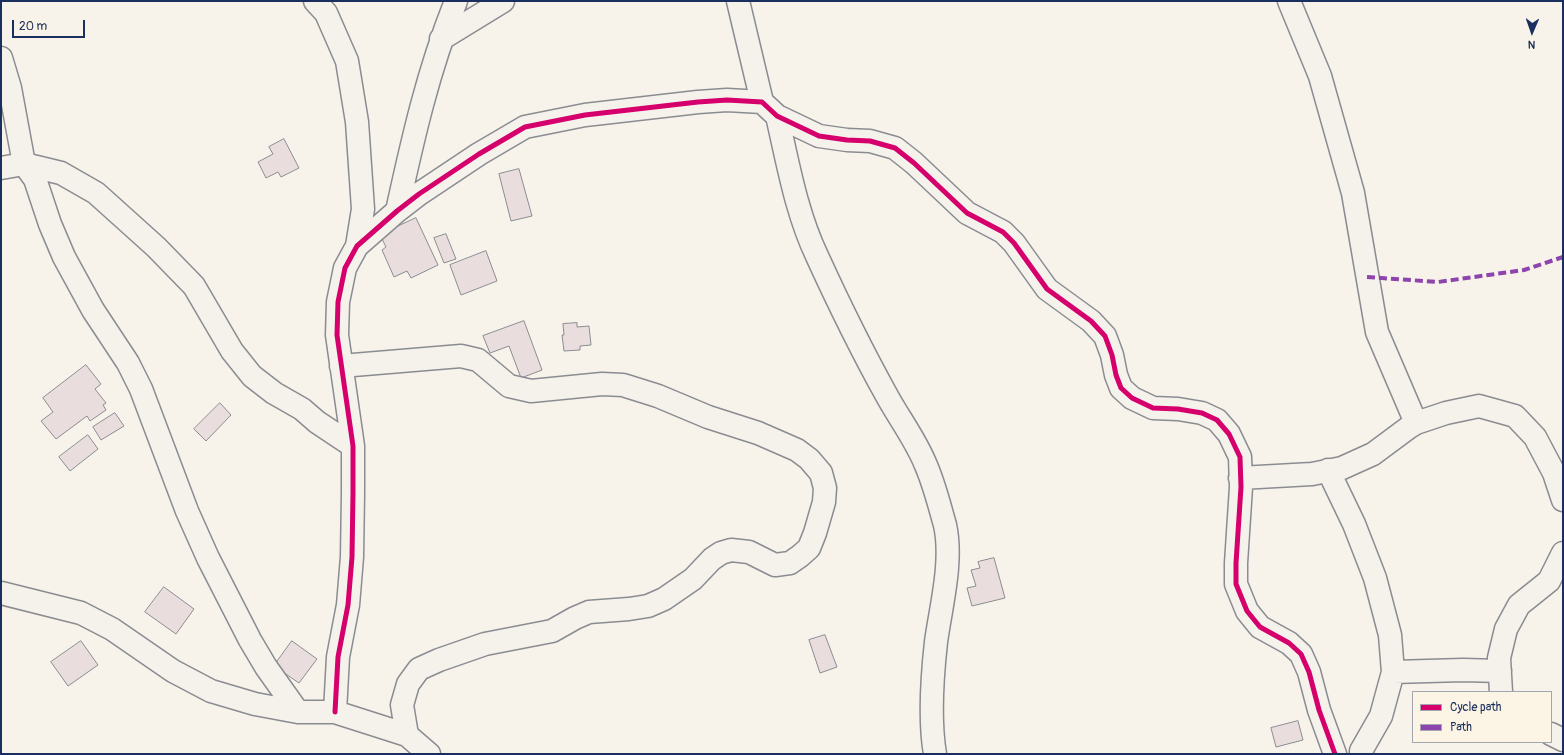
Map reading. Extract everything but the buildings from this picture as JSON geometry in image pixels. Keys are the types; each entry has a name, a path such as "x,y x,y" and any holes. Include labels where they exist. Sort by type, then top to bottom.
{"street":[{"path":"315,1 326,13 347,60 357,122 363,209 357,246"},
{"path":"397,211 426,85 441,38 456,1"},
{"path":"441,38 503,1"},
{"path":"738,1 803,223 816,255 886,395 925,462 938,498 945,528 947,551 946,578 936,644 932,705 932,734 935,754"},
{"path":"1289,1 1320,76 1353,193 1376,332 1416,423"},
{"path":"1,58 10,88 24,164 35,179 50,224 64,257 75,280 128,362 142,389 187,511 208,558 250,640 266,667 298,712"},
{"path":"335,712 338,657 348,605 351,564 353,446 337,335 338,302 344,268 357,246 419,194 473,158 525,127 585,115 727,100 769,109 819,136 847,140 870,141 895,148 914,163 967,214 1003,232 1014,243 1047,289 1091,321 1105,336 1121,388 1132,398 1153,408 1178,409 1202,413 1217,420 1229,434 1240,457 1236,584 1247,611 1260,626 1289,643 1301,654 1309,672 1319,710 1335,754"},
{"path":"1,168 24,164 61,173 96,193 151,242 194,286 232,351 252,376 274,393 302,409 317,422 353,446"},
{"path":"341,366 461,356 478,360 509,386 531,391 602,384 623,385 658,396 708,417 758,433 797,450 810,459 821,473 825,488 824,502 809,548 790,563 775,565 749,552 731,550 721,553 712,559 693,579 664,599 648,606 589,612 552,631 485,644 439,660 419,669 408,684 402,705 406,735"},
{"path":"1240,478 1312,474 1342,468 1374,454 1416,423 1446,413 1479,406 1515,416 1535,436 1554,472 1563,500"},
{"path":"1328,470 1354,524 1375,578 1390,635 1393,672 1381,716 1361,751 1361,754"},
{"path":"1501,691 1499,658 1506,629 1519,605 1549,581 1563,553"},
{"path":"1,593 81,614 112,629 173,671 211,691 255,704 298,712 335,712 406,735 429,754"},
{"path":"1393,672 1463,670 1500,671"},
{"path":"1552,734 1563,740"}],"marked path":[{"path":"1367,277 1438,282 1524,270 1563,257"}],"cycle path":[{"path":"335,712 338,657 348,605 352,557 353,493 353,446 337,335 338,302 345,268 357,246 419,194 479,154 525,127 585,115 727,100 762,102 777,116 819,136 847,140 870,141 895,148 914,163 967,213 1003,232 1014,243 1047,289 1091,321 1105,336 1121,388 1132,398 1153,408 1178,409 1202,413 1217,420 1229,434 1240,457 1241,487 1236,584 1247,611 1260,627 1289,643 1301,654 1309,672 1319,710 1335,754"}]}
